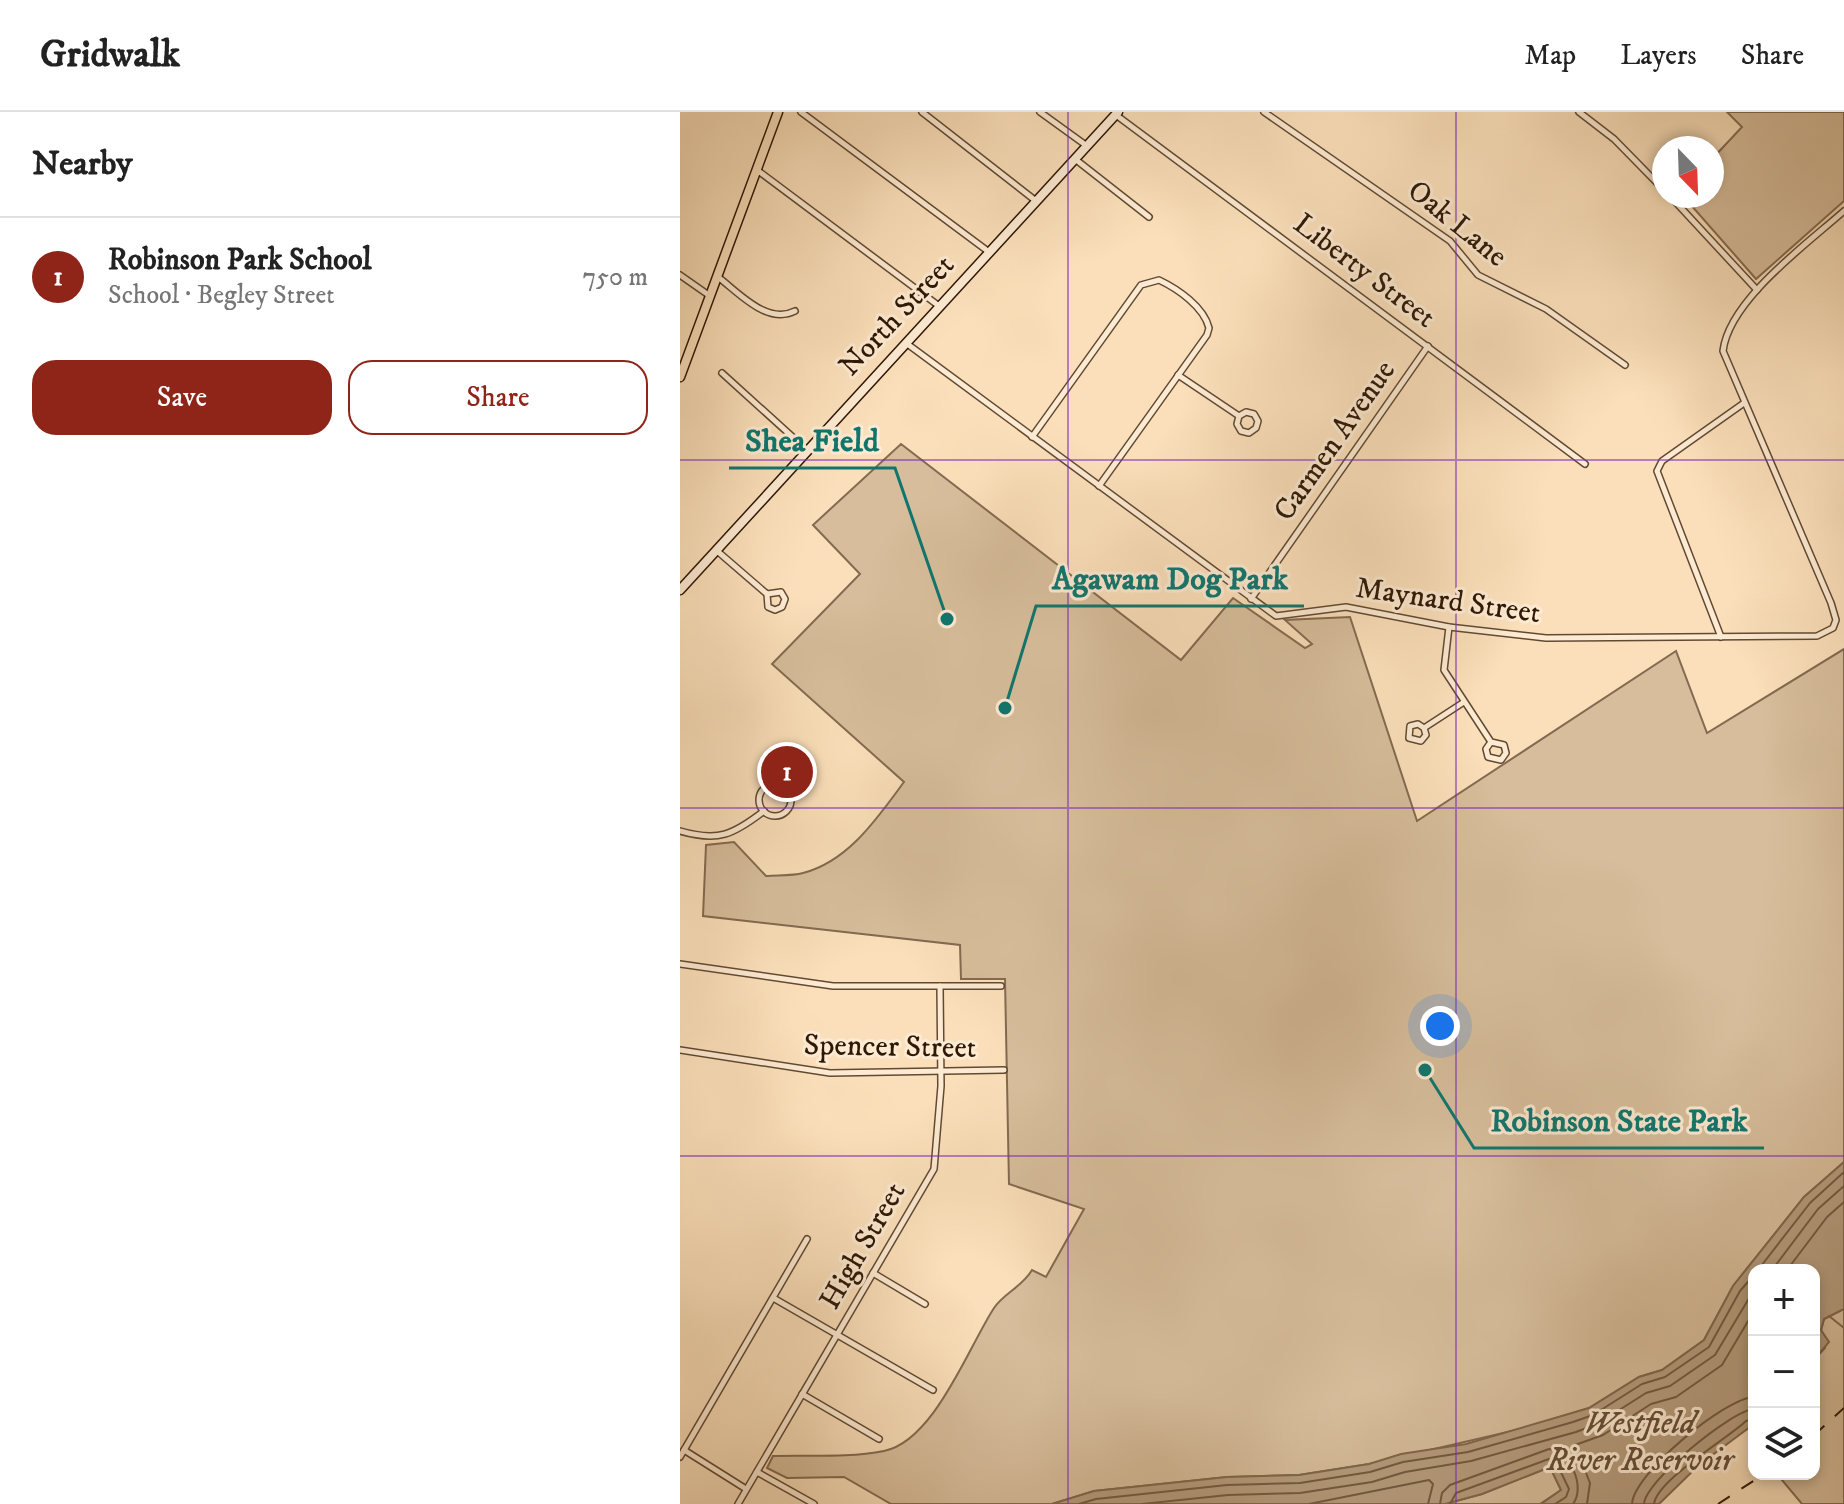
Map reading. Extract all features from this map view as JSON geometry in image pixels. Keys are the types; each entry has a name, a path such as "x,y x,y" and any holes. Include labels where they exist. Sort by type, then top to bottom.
{"main road":[{"path":"680,377 778,112"},
{"name":"North Street","path":"680,590 1117,113"}],"street":[{"path":"801,112 989,252"},
{"path":"922,112 1036,201"},
{"path":"1040,112 1087,146"},
{"name":"Oak Lane","path":"1264,112 1450,241 1478,275 1546,309 1625,365"},
{"path":"1579,112 1614,139 1652,178"},
{"name":"Liberty Street","path":"1117,113 1585,464"},
{"path":"1075,159 1149,217"},
{"path":"756,169 939,306"},
{"path":"1681,208 1757,290"},
{"path":"1721,637 1657,471 1662,461 1744,403 1723,351 1725,337 1757,290 1844,211"},
{"path":"680,275 710,296"},
{"path":"717,277 770,314 786,316 795,311"},
{"path":"1032,437 1145,282 1164,282 1199,309 1208,322 1207,335 1099,486"},
{"name":"Maynard Street","path":"905,343 1276,616 1346,607 1449,627 1546,638 1817,636 1833,628 1836,620 1831,603 1744,403"},
{"name":"Carmen Avenue","path":"1251,599 1428,346"},
{"path":"722,373 807,450"},
{"path":"1178,375 1239,416"},
{"path":"1246,412 1254,414 1258,421 1256,428 1249,433 1241,431 1237,424 1239,416 1246,412"},
{"path":"715,549 767,594"},
{"path":"1449,627 1444,670 1491,742 1504,745 1506,753 1501,760 1488,757 1486,749 1491,742"},
{"path":"1424,728 1464,702"},
{"path":"773,784 785,788 791,798 787,810 776,816 764,811 759,800 764,788 773,784"},
{"path":"680,831 715,838 740,828 764,811"},
{"path":"680,964 833,986 1001,986"},
{"name":"High Street","path":"738,1504 934,1169 941,1072 940,986"},
{"name":"Spencer Street","path":"680,1050 830,1073 1004,1070"},
{"path":"680,1457 775,1299 807,1239"},
{"path":"873,1273 925,1304"},
{"path":"775,1299 933,1390"},
{"path":"802,1394 879,1439"},
{"path":"684,1450 746,1489"},
{"path":"757,1472 814,1504"}],"shaded area":[{"path":"1727,112 1844,112 1844,201 1756,279 1694,208 1724,208 1724,146 1742,127"},
{"path":"901,444 1181,660 1233,598 1305,648 1312,644 1285,620 1350,617 1417,821 1676,651 1707,733 1844,649 1844,1162 1804,1197 1748,1264 1704,1340 1662,1370 1639,1377 1589,1408 1525,1428 1369,1464 1299,1475 1227,1477 1094,1491 1052,1504 891,1504 844,1477 787,1478 767,1468 773,1456 871,1453 902,1444 934,1412 994,1308 1032,1270 1046,1277 1084,1209 1009,1184 1005,979 961,979 960,945 703,916 706,845 734,842 766,876 803,873 835,859 848,848 873,823 904,782 772,664 860,574 813,525"},
{"path":"1844,1309 1844,1504 1802,1504 1782,1480 1820,1480 1820,1353 1825,1348 1821,1330 1824,1319"},
{"path":"1550,1467 1561,1490 1540,1504 1445,1504 1482,1494"}],"water":[{"path":"1844,1162 1844,1309 1824,1319 1821,1330 1829,1342 1820,1353 1820,1264 1751,1264 1804,1197"},
{"name":"Westfield River Reservoir","path":"1748,1267 1748,1428 1699,1465 1659,1504 1541,1504 1561,1490 1550,1467 1482,1494 1445,1504 1052,1504 1094,1491 1227,1477 1299,1475 1369,1464 1401,1454 1466,1444 1589,1408 1639,1377 1662,1370 1704,1340 1733,1286"}],"waterway":[{"path":"1829,1316 1844,1328"}],"railway":[{"path":"1820,1430 1844,1408"},
{"path":"1718,1504 1755,1480"}],"place":[{"name":"Shea Field","path":"947,619"},
{"name":"Agawam Dog Park","path":"1005,708"},
{"name":"Robinson Park School","path":"787,772"},
{"name":"Robinson State Park","path":"1425,1070"}]}
